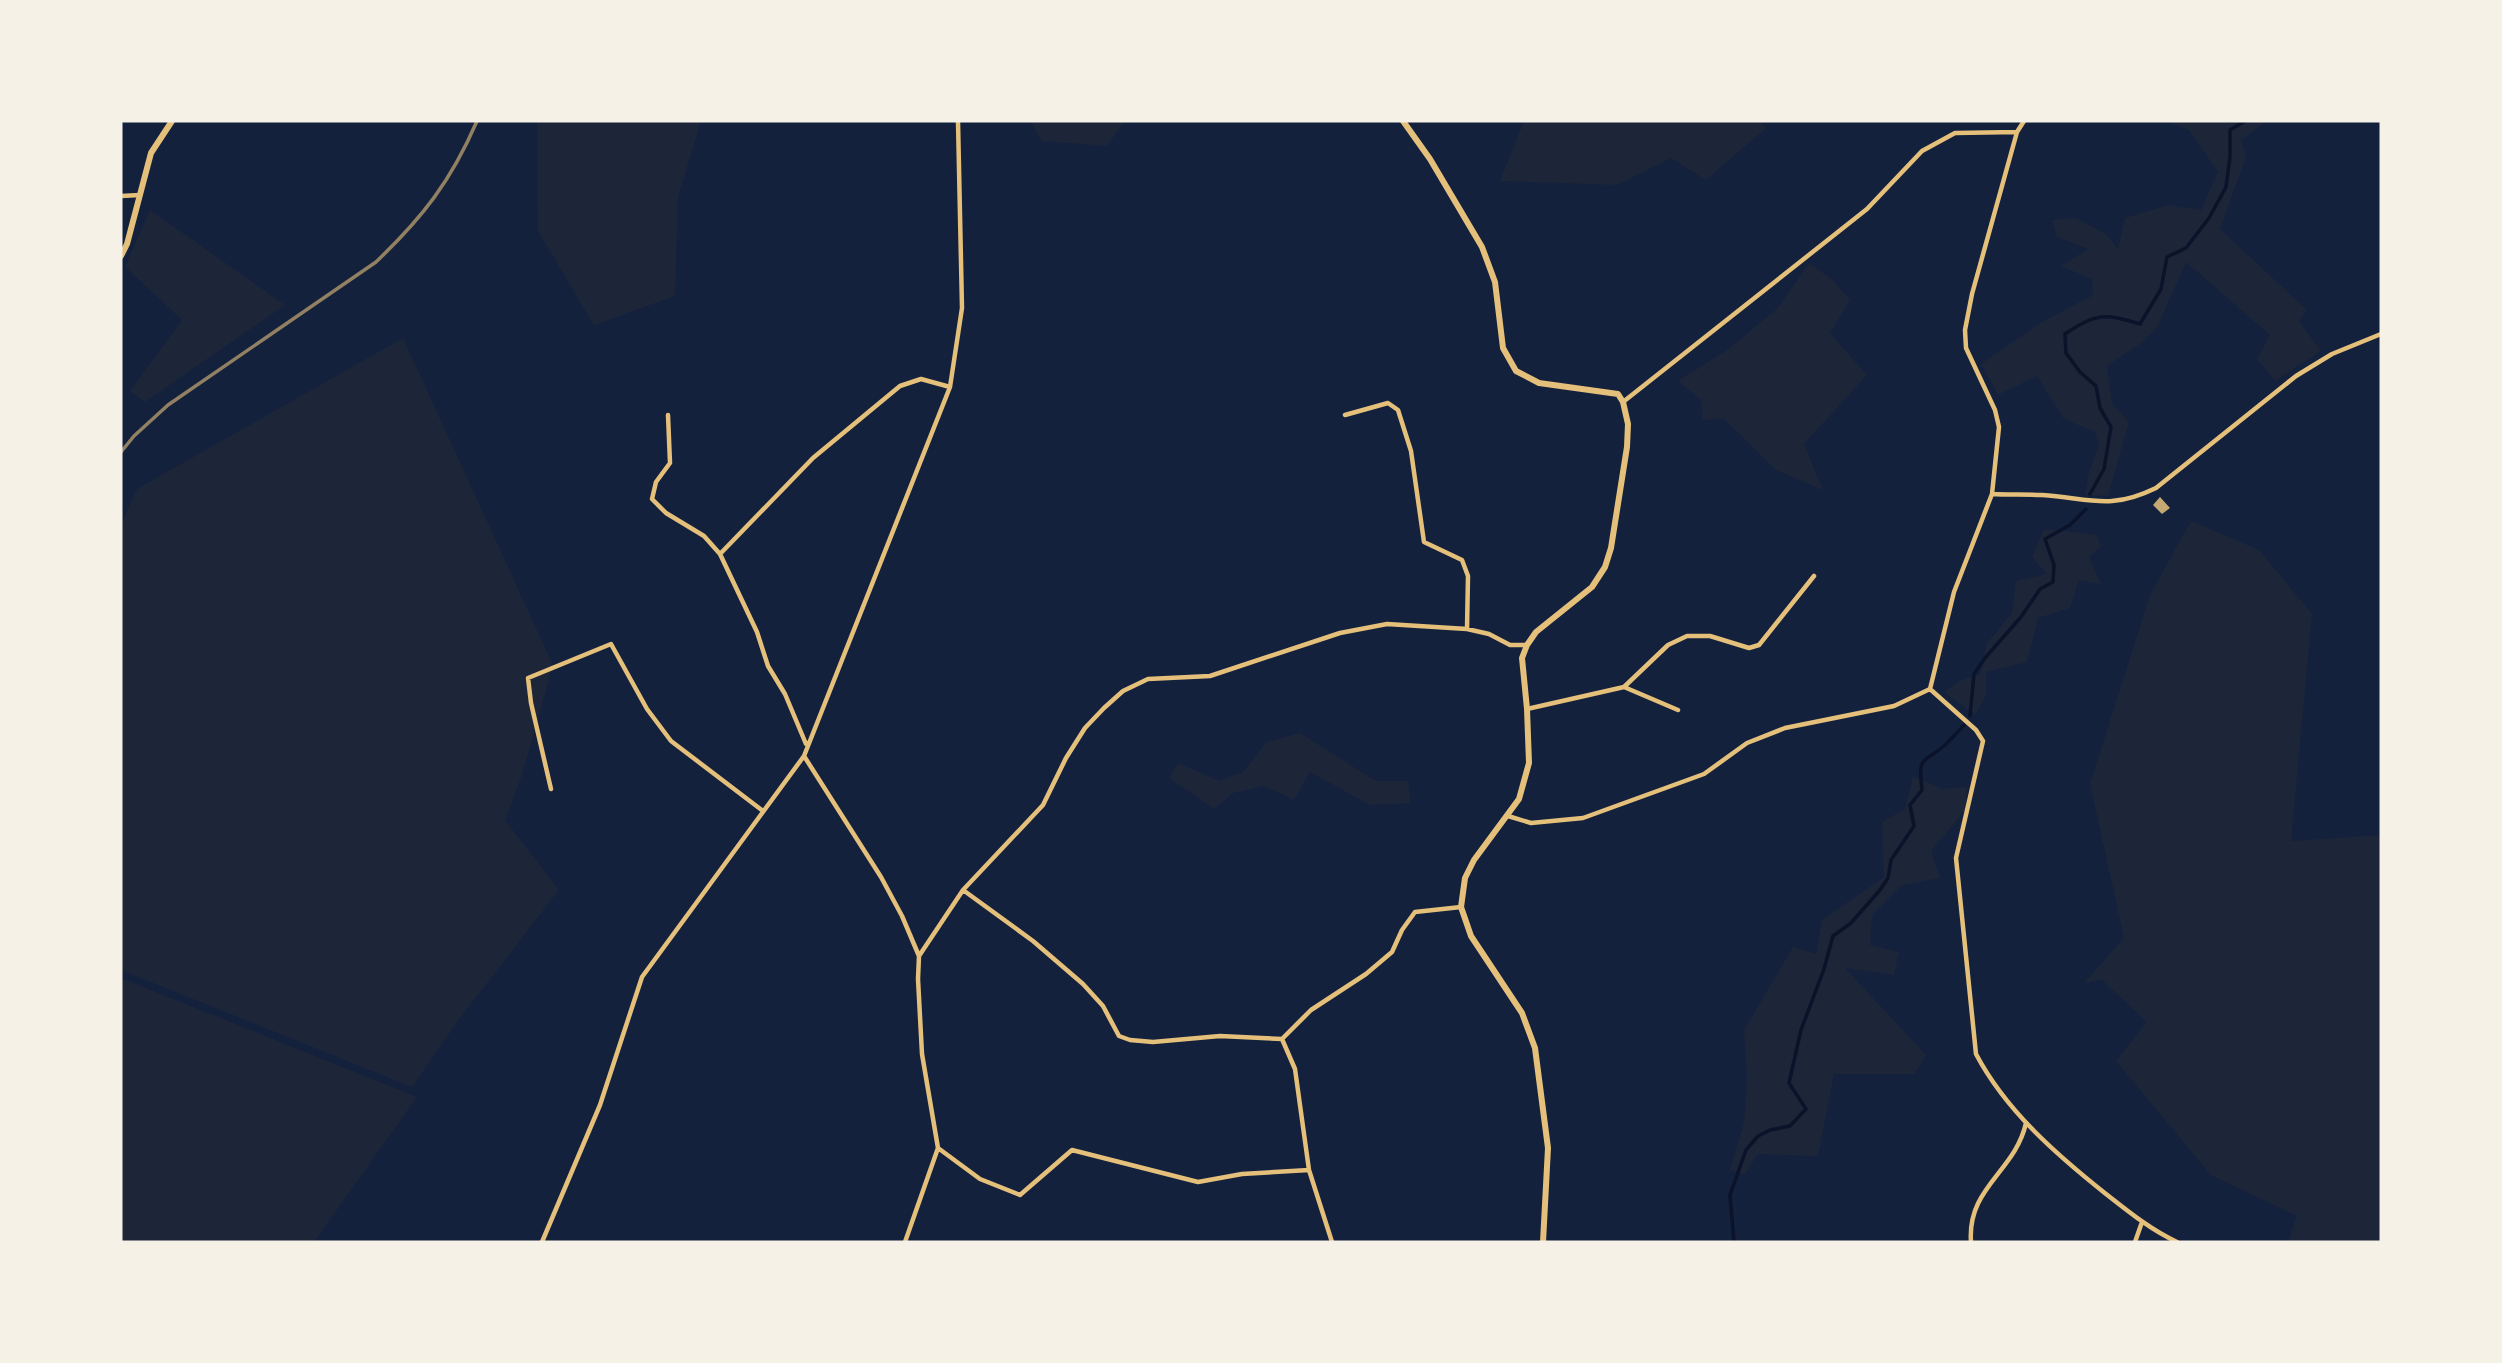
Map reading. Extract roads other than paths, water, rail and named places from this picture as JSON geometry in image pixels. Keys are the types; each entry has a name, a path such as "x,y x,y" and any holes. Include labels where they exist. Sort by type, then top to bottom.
{"street":[{"path":"121,256 127,244 150,153 172,121"},
{"path":"542,1242 600,1105 642,977 804,756 806,745 950,387 962,308 958,121"},
{"path":"1403,121 1430,159 1482,247 1495,282 1503,348 1516,370 1539,383 1618,394 1623,402 1628,424 1628,447 1611,548 1605,567 1592,587 1536,632 1527,645 1522,658 1529,763 1519,799 1474,860 1465,878 1461,907 1471,936 1522,1013 1535,1048 1548,1148 1542,1242"},
{"path":"1930,689 1954,592 1992,495 1999,427 1966,348 1965,330 1972,294 2017,132 2024,121"},
{"path":"1623,402 1867,209 1922,151 1955,133 2017,132"},
{"path":"121,196 140,195"},
{"path":"1992,495 2043,495 2104,503 2137,497 2156,488 2296,376 2332,355 2381,334"},
{"path":"720,554 813,458 900,387 921,379 950,387"},
{"path":"1345,415 1388,403 1398,410 1411,451 1424,541 1462,561 1468,576 1467,629"},
{"path":"668,415 670,463 656,482 652,499 666,513 704,536 720,554 757,632 768,666 785,694 806,745"},
{"path":"1527,709 1624,687 1668,645 1687,636 1710,636 1749,648 1759,645 1814,576"},
{"path":"919,956 962,890 1043,805 1066,758 1085,728 1123,691 1148,679 1210,676 1340,633 1387,624 1467,629 1489,634 1510,645 1527,645"},
{"path":"551,789 531,703 528,678 611,644 647,709 671,741 763,811"},
{"path":"1624,687 1678,710"},
{"path":"1508,816 1531,823 1583,818 1704,774 1747,743 1786,728 1894,706 1930,689"},
{"path":"1930,689 1976,730 1983,741 1956,858 1976,1054 1985,1071 2026,1123 2071,1166 2142,1223 2177,1242"},
{"path":"804,756 881,877 919,956 922,1054 938,1148 905,1242"},
{"path":"962,890 1033,941 1083,984 1103,1006 1119,1036 1153,1042 1220,1036 1282,1039 1311,1010 1366,974 1392,952 1402,930 1415,912 1461,907"},
{"path":"1282,1039 1295,1069 1308,1170 1332,1242"},
{"path":"1971,1242 1970,1223 1977,1202 2022,1139 2026,1123"},
{"path":"938,1148 980,1179 1020,1195 1072,1150 1198,1182 1242,1174 1308,1170"},
{"path":"2135,1242 2142,1223"}],"waterway":[{"path":"2090,494 2104,469 2111,427 2100,408 2096,386 2080,372 2066,353 2065,334 2085,322 2101,317 2140,324 2161,289 2167,257 2186,248 2209,218 2226,187 2230,130 2245,121"},
{"path":"1970,716 1974,674 2021,617 2040,589 2053,582 2054,565 2045,539 2070,525 2086,509"},
{"path":"1734,1242 1730,1195 1746,1150 1758,1136 1770,1130 1790,1126 1806,1109 1789,1083 1801,1030 1824,969 1833,936 1851,923 1888,878 1891,860 1914,826 1910,805 1922,790 1921,765 1964,725"}],"railway":[{"path":"121,452 134,436 168,405 376,262 434,197 457,162 477,121"}]}
